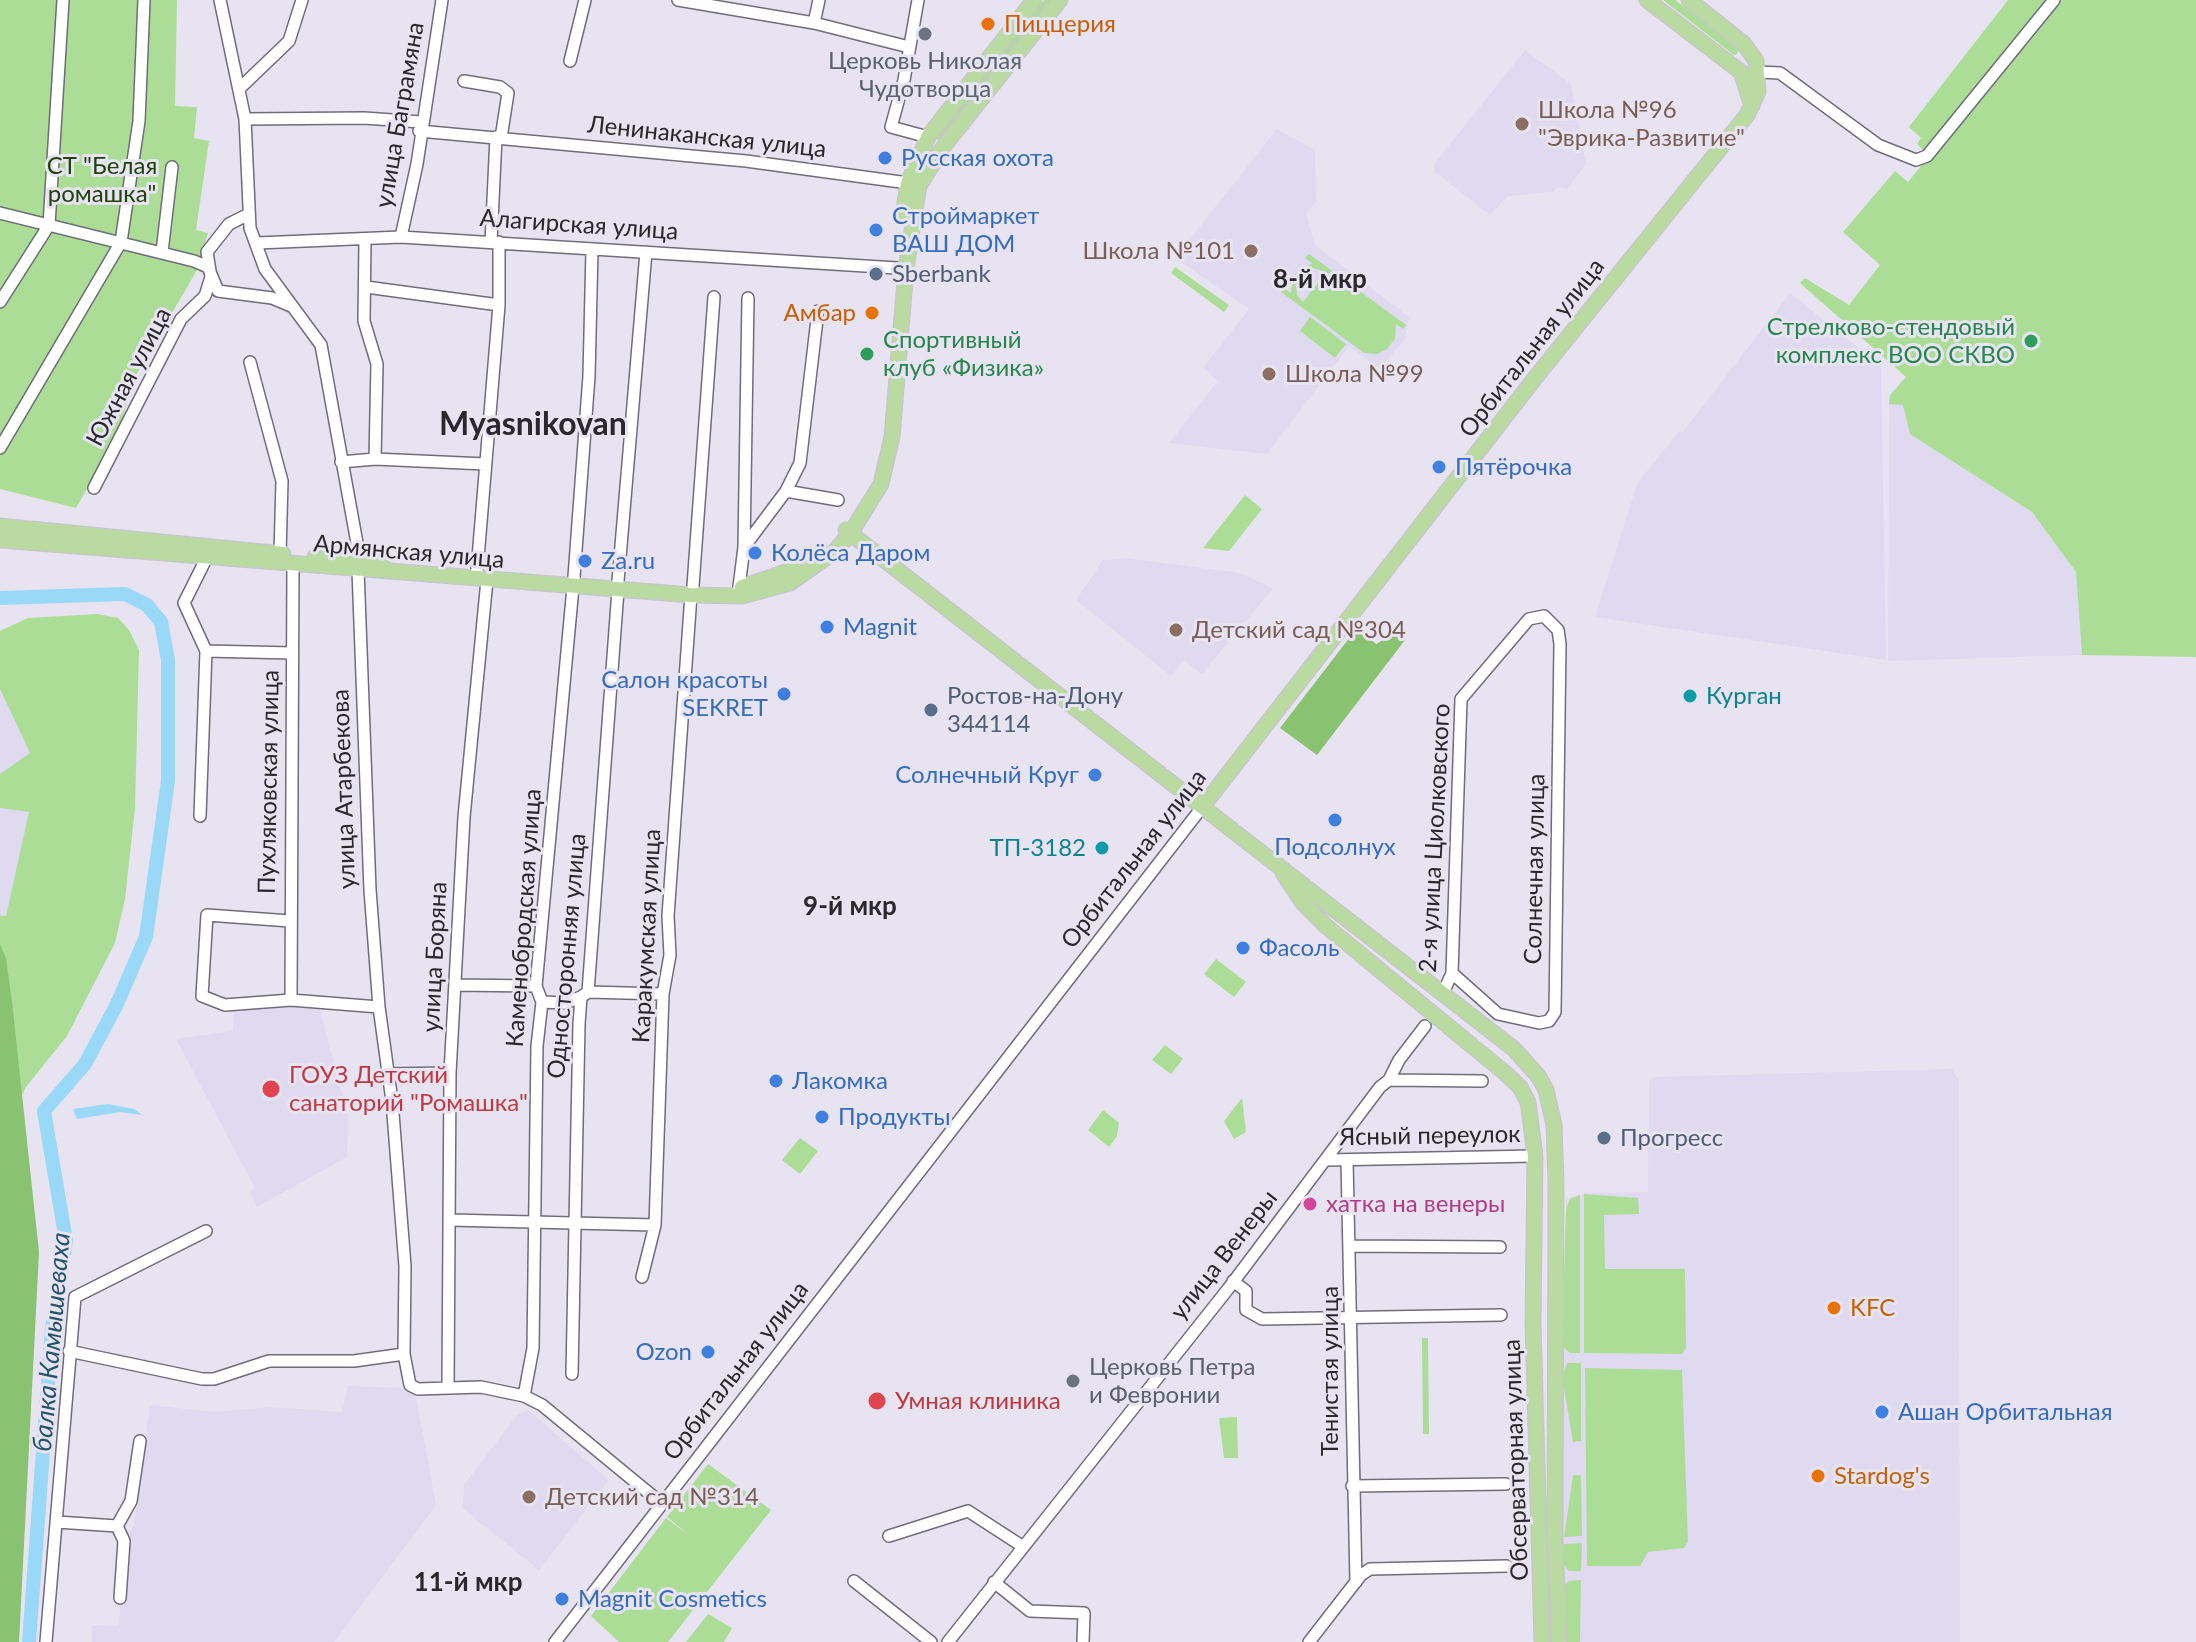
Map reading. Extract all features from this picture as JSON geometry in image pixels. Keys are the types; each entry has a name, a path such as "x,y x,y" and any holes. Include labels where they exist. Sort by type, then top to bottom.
{"main road":[{"path":"847,531 879,461 908,183 928,137 1034,0"},
{"path":"806,568 847,531 873,502 888,462 914,205 919,186 944,146 1060,0"},
{"path":"1647,0 1741,72 1752,106"},
{"path":"1689,0 1744,44 1759,72 1758,92 1752,106"},
{"path":"1730,63 1742,57 1744,44"},
{"name":"Орбитальная улица","path":"1203,806 1523,393 1752,106"},
{"path":"928,137 935,145 944,146"},
{"name":"Армянская улица","path":"0,526 280,554 357,565 742,596 771,590 806,568"},
{"name":"Обсерваторная улица","path":"847,531 1514,1049 1546,1090 1554,1125 1555,1576 1559,1642"},
{"name":"Армянская улица","path":"0,540 293,565 357,565"},
{"name":"Армянская улица","path":"692,591 739,587 806,568"},
{"name":"Обсерваторная улица","path":"1276,862 1303,903 1384,975 1520,1087 1531,1112 1535,1156 1542,1642"},
{"path":"1384,975 1393,965 1408,966"},
{"path":"1535,1277 1544,1291 1555,1292"}],"street":[{"path":"0,302 49,225 63,0"},
{"path":"0,448 121,242 139,121 144,0"},
{"path":"220,0 245,119 247,215 257,243"},
{"path":"239,89 289,41 302,0"},
{"name":"улица Баграмяна","path":"401,237 417,164 420,126 442,0"},
{"path":"570,61 585,0"},
{"path":"678,0 814,23 909,47"},
{"path":"814,23 819,0"},
{"path":"918,0 891,127 894,131 928,137"},
{"path":"1759,72 1780,73 1878,145 1916,160 1927,156 2054,0"},
{"path":"464,81 500,87 508,93 498,138 495,242"},
{"name":"Ленинаканская улица","path":"245,119 364,118 498,138 746,161 908,183"},
{"path":"162,252 172,167"},
{"path":"0,213 162,252 208,267 218,291 272,298 295,308"},
{"name":"Южная улица","path":"94,488 181,319 205,296 211,277 207,252 229,224 247,215"},
{"name":"Алагирская улица","path":"257,243 401,237 897,268"},
{"path":"365,239 364,321 377,364 375,459"},
{"name":"улица Боряна","path":"448,1386 450,1073 464,817 482,575 485,464 499,305 495,242"},
{"name":"улица Атарбекова","path":"257,243 265,269 321,345 341,462 357,565 370,890 405,1266 404,1354 410,1385 418,1389 448,1386"},
{"name":"Каменобродская улица","path":"524,1396 533,1348 533,1224 542,1002 536,986 589,376 592,250"},
{"name":"Односторонняя улица","path":"572,1374 574,1225 585,994 646,252"},
{"path":"366,287 499,305"},
{"name":"Каракумская улица","path":"642,1277 655,1225 663,994 670,955 668,916 714,297"},
{"path":"739,587 744,547 748,298"},
{"path":"744,547 786,491 800,463 818,311"},
{"path":"250,362 282,481 280,554"},
{"path":"341,462 375,459 485,464"},
{"path":"786,491 838,500"},
{"path":"200,816 206,651 184,603 207,557"},
{"name":"Пухляковская улица","path":"291,1000 293,565"},
{"name":"2-я улица Циолковского","path":"1443,993 1452,973 1461,699 1529,619 1537,617"},
{"name":"Солнечная улица","path":"1452,973 1498,1014 1539,1023 1549,1021 1555,1012 1560,644 1551,620 1537,617"},
{"path":"206,651 292,653"},
{"name":"Орбитальная улица","path":"555,1642 1203,806"},
{"path":"290,921 207,915 202,996 225,1005 291,1000 379,1007"},
{"path":"455,985 536,986"},
{"path":"542,1002 565,1003 585,994 663,994"},
{"name":"улица Венеры","path":"948,1642 1233,1281 1380,1087 1389,1080 1399,1060 1425,1026"},
{"path":"386,1074 450,1073"},
{"path":"1389,1080 1482,1081"},
{"name":"Ясный переулок","path":"1326,1160 1535,1156"},
{"name":"Тенистая улица","path":"1347,1160 1348,1238 1352,1246 1350,1318 1356,1582"},
{"path":"450,1220 655,1225"},
{"path":"46,1642 75,1297 206,1231"},
{"path":"1352,1246 1500,1247"},
{"path":"1233,1281 1246,1291 1246,1310 1262,1319 1501,1315"},
{"path":"69,1351 202,1379 214,1379 269,1361 354,1361 404,1354"},
{"path":"448,1386 512,1390 542,1405 661,1503"},
{"path":"117,1526 131,1501 140,1441"},
{"path":"1352,1486 1506,1484"},
{"path":"889,1536 968,1511 1022,1546"},
{"path":"57,1522 117,1526"},
{"path":"117,1526 124,1541 120,1598"},
{"path":"1309,1642 1365,1572 1375,1569 1507,1566"},
{"path":"854,1581 931,1642"},
{"path":"994,1582 1030,1611 1084,1613 1083,1642"}],"shaded area":[{"name":"Школа №96 \"Эврика-Развитие\"","path":"1525,50 1571,84 1586,164 1567,189 1558,187 1553,192 1508,196 1490,215 1435,172 1434,164"},
{"path":"1277,129 1315,150 1316,201 1306,214 1315,245 1409,317 1405,339 1380,369 1349,346 1267,454 1169,443 1218,381 1203,368 1249,309 1175,258"},
{"path":"1790,293 1881,366 1886,660 1595,617 1637,484 1679,431 1682,433"},
{"path":"1889,404 1903,405 1911,434 2032,512 2076,572 2082,655 1888,661"},
{"name":"Детский сад №304","path":"1126,558 1240,573 1273,588 1202,674 1184,660 1171,676 1076,600 1103,560"},
{"path":"0,689 30,753 0,774"},
{"path":"0,808 30,812 6,916 0,916"},
{"name":"ГОУЗ Детский санаторий \"Ромашка\"","path":"244,1004 319,1007 348,1115 347,1157 257,1207 250,1192 255,1188 176,1039 233,1031 234,1007"},
{"path":"1952,1069 1959,1080 1960,1642 1561,1642 1566,1199 1585,1193 1648,1192 1649,1081 1654,1077"},
{"path":"348,1386 408,1388 416,1397 436,1505 334,1642 92,1642 92,1625 119,1626 125,1539 134,1526 150,1405 215,1412 271,1407 342,1412"},
{"name":"Детский сад №314","path":"528,1410 609,1480 539,1570 463,1509 464,1485 517,1415"}],"green space":[{"name":"СТ \"Белая ромашка\"","path":"0,0 177,0 175,106 197,107 194,138 209,141 196,230 208,233 197,270 135,377 117,436 76,508 0,489"},
{"path":"1044,0 1051,0 938,140 936,137"},
{"path":"1663,0 1675,0 1739,49 1737,54 1734,55"},
{"name":"Стрелково-стендовый комплекс ВОО СКВО","path":"2008,0 2196,0 2196,657 2082,655 2076,572 2032,512 1910,434 1903,405 1889,404 1890,395 1906,377 1800,283 1805,278 1849,305 1880,265 1843,232 1895,171 1908,182 1929,156 1917,144 1921,138 1909,127"},
{"path":"1309,254 1406,325 1403,329 1396,324 1395,339 1387,349 1377,354 1364,353 1281,292 1284,288 1291,293 1294,275 1312,263 1305,258","holes":["1313,268 1326,272 1303,302 1297,295 1296,282 1301,274"]},
{"path":"1175,267 1229,305 1224,312 1171,273"},
{"path":"1310,317 1346,344 1335,358 1300,331"},
{"path":"1245,495 1262,509 1229,551 1203,548"},
{"path":"97,614 118,618 129,630 139,650 135,808 125,899 115,943 67,1036 26,1087 17,1105 7,1642 0,1642 0,916 6,916 29,812 0,808 0,774 30,753 0,689 0,631 28,618"},
{"path":"1357,628 1376,644 1397,632 1405,640 1317,755 1280,728"},
{"path":"0,944 6,958 12,1002 39,1252 19,1642 0,1642"},
{"path":"1216,959 1246,982 1234,997 1204,974"},
{"path":"1165,1045 1183,1059 1171,1074 1152,1060"},
{"path":"1242,1098 1246,1132 1234,1139 1224,1121"},
{"path":"1103,1110 1119,1123 1117,1136 1109,1147 1088,1130"},
{"path":"800,1138 818,1151 800,1174 782,1160"},
{"path":"1584,1194 1638,1198 1639,1214 1604,1215 1605,1269 1685,1269 1686,1348 1682,1354 1584,1353"},
{"path":"1580,1195 1580,1353 1570,1353 1562,1346 1566,1209 1570,1199"},
{"path":"1422,1338 1428,1338 1429,1434 1423,1434"},
{"path":"1567,1363 1581,1363 1581,1441 1573,1442 1562,1377"},
{"path":"1585,1368 1682,1370 1688,1542 1684,1548 1648,1552 1640,1566 1587,1566"},
{"path":"1237,1417 1238,1458 1224,1458 1219,1418"},
{"path":"708,1464 771,1510 668,1642 619,1642 591,1616 666,1518 691,1537 667,1517"},
{"path":"1573,1475 1581,1475 1582,1536 1564,1537"},
{"path":"1582,1543 1581,1571 1569,1571 1563,1564 1564,1544"},
{"path":"1581,1580 1580,1642 1565,1642 1563,1587 1569,1581"},
{"path":"708,1614 732,1628 724,1642 686,1642"}],"water":[{"path":"108,1104 134,1109 142,1115 120,1112 77,1119 73,1109"}],"waterway":[{"name":"балка Камышеваха","path":"0,598 125,594 147,605 161,622 168,660 168,781 146,937 116,1006 85,1064 44,1111 66,1241 52,1329 29,1642"}],"place":[{"name":"Пиццерия","path":"988,24"},
{"name":"Церковь Николая Чудотворца","path":"925,34"},
{"name":"Школа №96 \"Эврика-Развитие\"","path":"1522,124"},
{"name":"Русская охота","path":"885,158"},
{"name":"Строймаркет ВАШ ДОМ","path":"876,230"},
{"name":"Школа №101","path":"1251,251"},
{"name":"Sberbank","path":"876,274"},
{"name":"Амбар","path":"872,313"},
{"name":"Стрелково-стендовый комплекс ВОО СКВО","path":"2031,341"},
{"name":"Спортивный клуб «Физика»","path":"867,354"},
{"name":"Школа №99","path":"1269,374"},
{"name":"Пятёрочка","path":"1439,467"},
{"name":"Колёса Даром","path":"755,553"},
{"name":"Za.ru","path":"585,561"},
{"name":"Magnit","path":"827,627"},
{"name":"Детский сад №304","path":"1176,630"},
{"name":"Салон красоты SEKRET","path":"784,694"},
{"name":"Курган","path":"1690,696"},
{"name":"Ростов-на-Дону 344114","path":"931,710"},
{"name":"Солнечный Круг","path":"1095,775"},
{"name":"Подсолнух","path":"1335,820"},
{"name":"ТП-3182","path":"1102,848"},
{"name":"Фасоль","path":"1243,948"},
{"name":"Лакомка","path":"776,1081"},
{"name":"ГОУЗ Детский санаторий \"Ромашка\"","path":"271,1089"},
{"name":"Продукты","path":"822,1117"},
{"name":"Прогресс","path":"1604,1138"},
{"name":"хатка на венеры","path":"1310,1204"},
{"name":"KFC","path":"1834,1308"},
{"name":"Ozon","path":"708,1352"},
{"name":"Церковь Петра и Февронии","path":"1073,1381"},
{"name":"Умная клиника","path":"877,1401"},
{"name":"Ашан Орбитальная","path":"1882,1412"},
{"name":"Stardog's","path":"1818,1476"},
{"name":"Детский сад №314","path":"529,1497"},
{"name":"Magnit Cosmetics","path":"562,1599"}],"district":[{"name":"8-й мкр","path":"1320,280"},
{"name":"Myasnikovan","path":"533,425"},
{"name":"9-й мкр","path":"850,907"},
{"name":"11-й мкр","path":"468,1583"}]}
